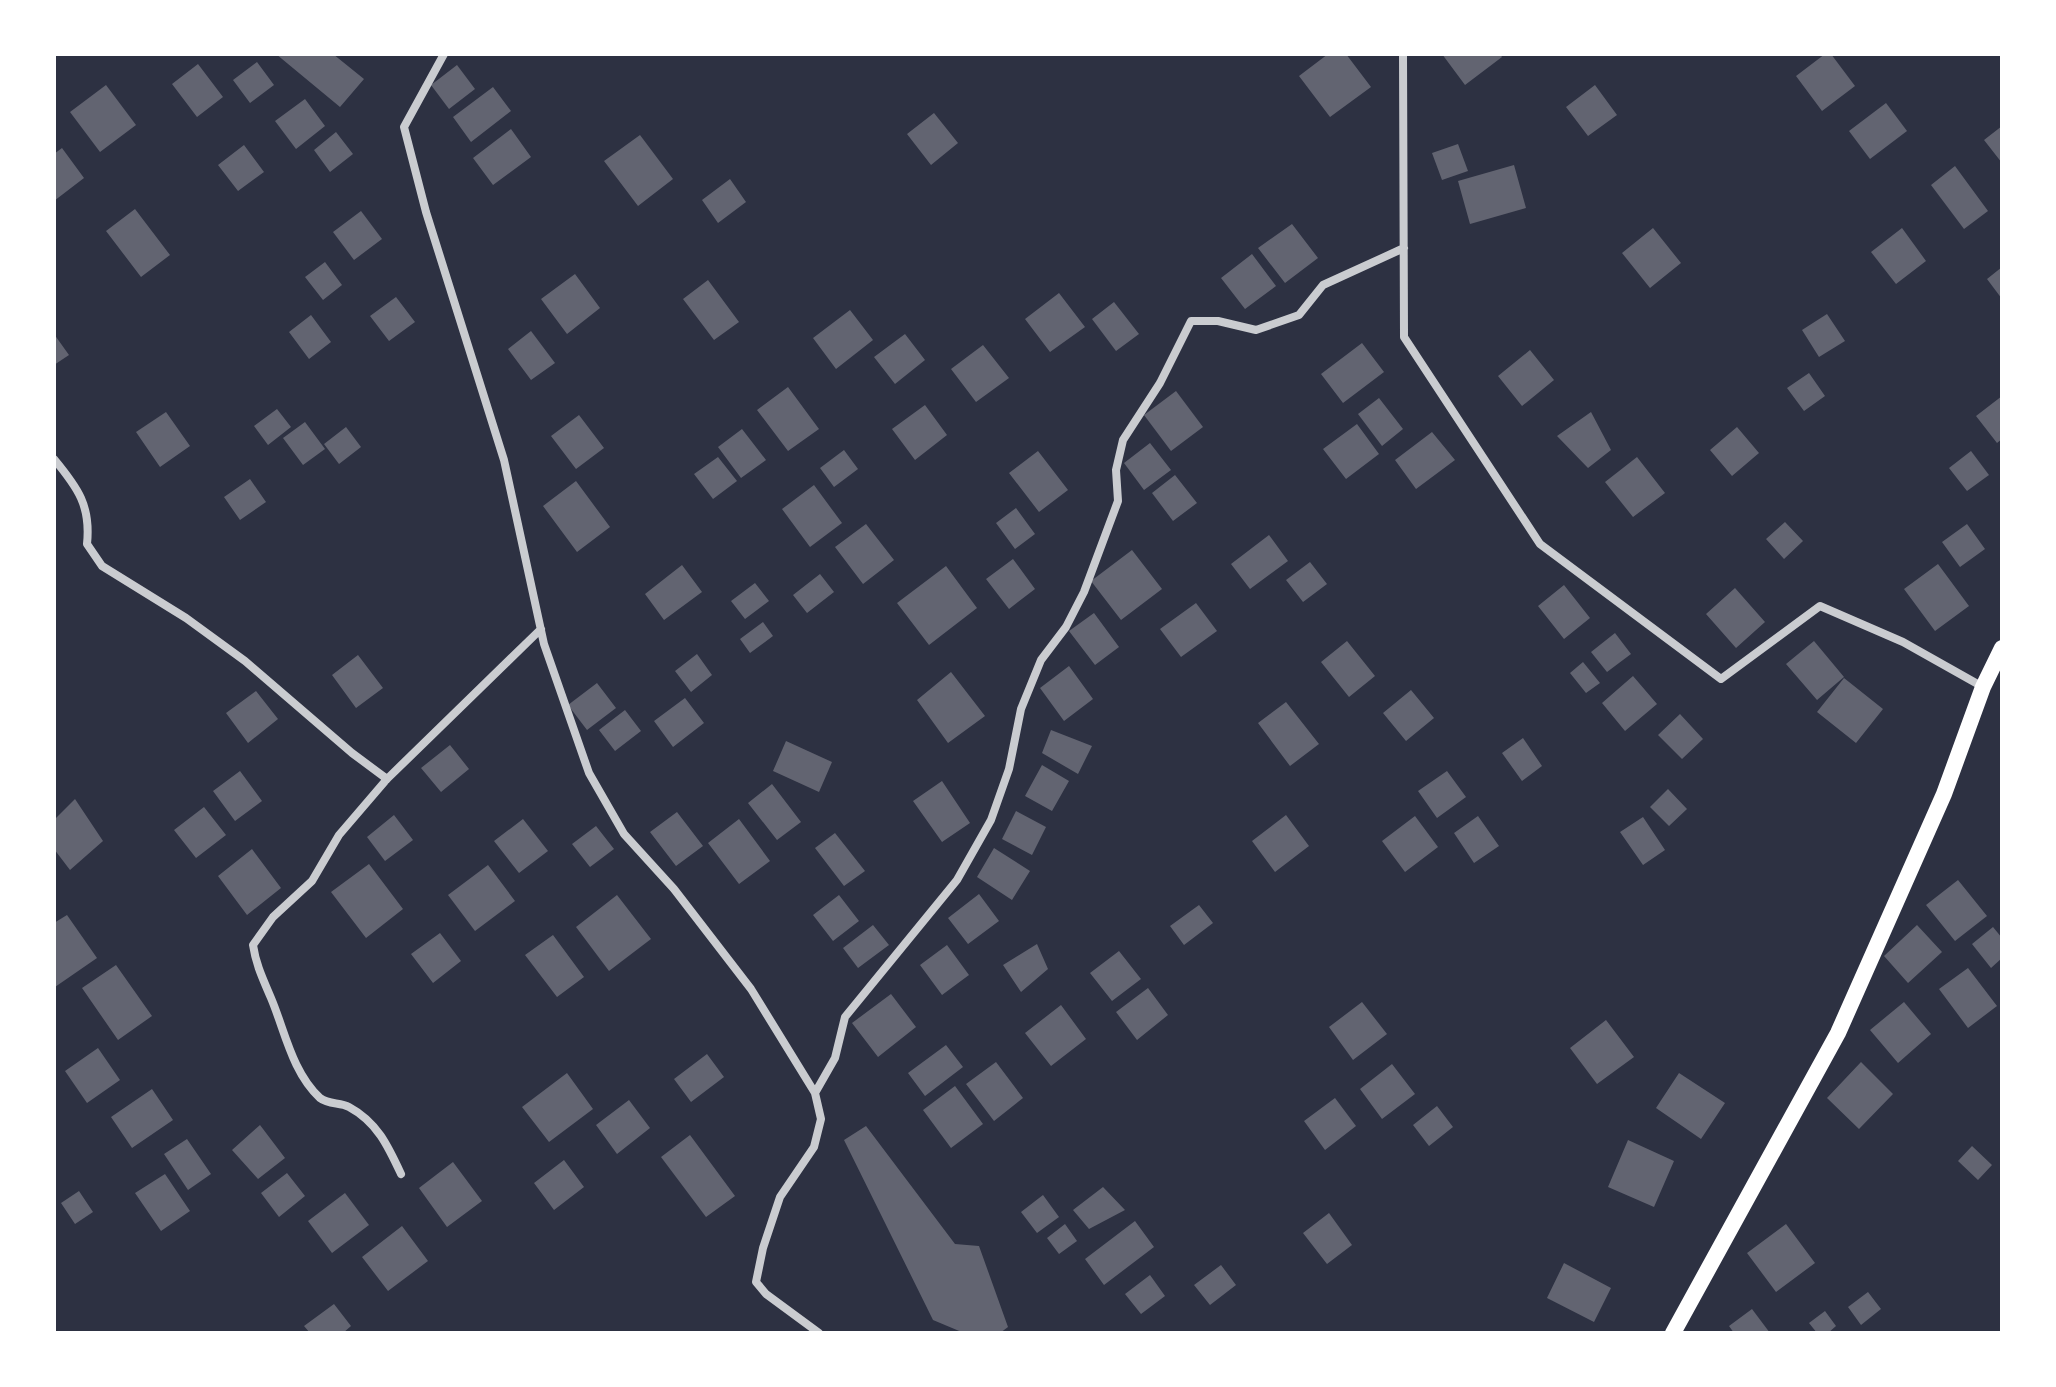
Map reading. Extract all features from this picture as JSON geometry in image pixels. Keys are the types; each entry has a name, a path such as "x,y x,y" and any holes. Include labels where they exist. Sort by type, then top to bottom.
{"main road":[{"path":"1673,1333 1838,1033 1944,794 1983,687 2002,648"}],"street":[{"path":"444,54 404,127 426,212 504,460 541,629 589,773 624,834 674,889 751,989 815,1093 821,1119 814,1147 780,1197 763,1248 756,1282 766,1294 819,1333"},
{"path":"1403,54 1404,337 1540,544 1721,679 1820,606 1903,642 1983,687"},
{"path":"815,1093 835,1058 845,1017 957,880 991,820 1009,769 1021,709 1041,660 1066,627 1084,592 1118,501 1116,470 1123,440 1160,383 1191,321 1218,321 1256,330 1299,315 1323,285 1404,248"},
{"path":"54,459 81,497 90,520 87,544 102,566 186,618 245,661 387,779"},
{"path":"401,1174 385,1138 364,1116 345,1104 330,1103 320,1097 307,1080 291,1054 256,966 253,945 273,917 312,881 339,835 387,779 541,629"}],"building":[{"path":"276,54 333,54 364,79 340,107"},
{"path":"1328,54 1346,54 1371,87 1330,117 1299,76"},
{"path":"1442,54 1500,54 1502,57 1465,85"},
{"path":"1825,54 1831,54 1855,86 1822,111 1796,76"},
{"path":"257,62 274,85 250,103 233,80"},
{"path":"198,64 223,97 197,117 172,84"},
{"path":"457,65 475,89 449,109 431,85"},
{"path":"106,85 136,125 100,152 70,112"},
{"path":"1595,85 1617,115 1588,136 1566,107"},
{"path":"493,87 511,111 471,142 453,117"},
{"path":"305,99 325,126 296,149 275,121"},
{"path":"1886,103 1907,131 1870,159 1849,131"},
{"path":"934,113 958,143 931,165 907,134"},
{"path":"2002,126 2002,163 1984,140"},
{"path":"511,129 531,157 493,185 473,158"},
{"path":"336,132 353,154 330,172 314,150"},
{"path":"640,135 673,179 638,206 604,161"},
{"path":"1458,144 1468,171 1442,180 1432,153"},
{"path":"244,145 264,172 238,191 218,165"},
{"path":"62,148 84,178 54,201 54,154"},
{"path":"1514,165 1526,208 1470,224 1458,181"},
{"path":"1955,166 1988,211 1964,229 1931,185"},
{"path":"730,179 746,202 718,223 702,200"},
{"path":"135,209 170,255 141,277 106,231"},
{"path":"361,211 382,239 354,260 333,232"},
{"path":"1292,224 1318,258 1285,283 1258,248"},
{"path":"1653,228 1681,263 1650,288 1622,253"},
{"path":"1902,228 1926,261 1896,284 1871,252"},
{"path":"1252,254 1276,286 1245,309 1221,278"},
{"path":"325,262 342,285 323,300 305,277"},
{"path":"2002,267 2002,299 1987,279"},
{"path":"575,274 600,308 567,334 541,299"},
{"path":"708,280 739,322 714,340 683,299"},
{"path":"1059,293 1085,327 1050,352 1025,319"},
{"path":"396,297 415,322 389,341 370,316"},
{"path":"1114,302 1139,334 1116,351 1092,319"},
{"path":"850,310 873,340 836,369 813,338"},
{"path":"1827,314 1845,341 1819,357 1802,330"},
{"path":"311,315 331,342 309,359 289,332"},
{"path":"531,331 555,363 531,380 508,349"},
{"path":"54,334 69,355 54,365"},
{"path":"905,334 925,360 895,384 874,357"},
{"path":"1362,343 1384,372 1343,403 1321,374"},
{"path":"983,345 1009,378 976,402 951,369"},
{"path":"1530,350 1554,380 1522,406 1498,376"},
{"path":"1809,373 1825,396 1804,411 1787,388"},
{"path":"788,387 819,429 788,451 757,410"},
{"path":"1176,391 1203,427 1171,451 1144,415"},
{"path":"2002,396 2002,439 1997,443 1976,416"},
{"path":"1379,398 1403,429 1382,446 1358,414"},
{"path":"925,405 947,435 915,460 892,429"},
{"path":"277,409 291,427 268,445 254,426"},
{"path":"166,412 190,446 160,467 136,432"},
{"path":"1591,412 1611,450 1588,468 1557,436"},
{"path":"579,415 604,448 576,469 551,436"},
{"path":"305,422 325,449 303,465 283,438"},
{"path":"1357,424 1379,454 1346,479 1323,449"},
{"path":"346,427 361,447 339,464 324,444"},
{"path":"1737,427 1759,453 1732,476 1710,450"},
{"path":"742,429 766,460 741,478 718,447"},
{"path":"1432,432 1455,460 1416,489 1395,460"},
{"path":"1150,443 1171,470 1144,490 1124,463"},
{"path":"844,450 858,469 834,487 820,468"},
{"path":"1038,451 1068,490 1039,512 1009,473"},
{"path":"1971,451 1989,475 1967,491 1949,468"},
{"path":"718,457 737,481 713,499 694,474"},
{"path":"1637,457 1665,493 1633,517 1605,482"},
{"path":"1175,475 1197,503 1173,521 1152,493"},
{"path":"250,479 266,502 240,520 224,497"},
{"path":"576,481 610,527 577,552 543,506"},
{"path":"814,485 842,523 810,547 782,509"},
{"path":"1016,508 1035,534 1015,549 996,523"},
{"path":"1785,522 1803,541 1784,559 1766,539"},
{"path":"866,524 894,560 863,584 835,547"},
{"path":"1967,524 1985,549 1960,567 1942,542"},
{"path":"1269,535 1288,561 1250,589 1231,564"},
{"path":"1132,550 1162,589 1121,620 1091,581"},
{"path":"1013,559 1035,589 1009,609 986,579"},
{"path":"1310,562 1327,584 1303,602 1286,580"},
{"path":"1938,564 1969,606 1935,631 1904,589"},
{"path":"682,565 702,592 664,620 645,594"},
{"path":"946,566 977,608 929,645 897,603"},
{"path":"820,574 834,592 807,613 793,595"},
{"path":"755,583 769,601 745,619 731,601"},
{"path":"1564,585 1590,618 1564,639 1538,606"},
{"path":"1735,588 1765,622 1736,648 1706,614"},
{"path":"1196,603 1217,631 1181,657 1160,629"},
{"path":"1094,613 1119,647 1095,665 1069,631"},
{"path":"763,622 773,636 750,653 740,639"},
{"path":"1615,633 1631,654 1607,672 1591,652"},
{"path":"1347,641 1375,676 1349,697 1321,662"},
{"path":"1814,641 1844,677 1817,700 1786,664"},
{"path":"697,654 712,675 691,692 675,671"},
{"path":"358,655 383,688 356,708 332,675"},
{"path":"1583,662 1600,683 1586,693 1570,673"},
{"path":"1069,666 1093,699 1064,721 1040,688"},
{"path":"951,672 985,716 948,743 917,700"},
{"path":"1633,676 1657,704 1625,731 1602,703"},
{"path":"1844,678 1883,709 1856,743 1817,712"},
{"path":"597,683 616,708 587,730 568,705"},
{"path":"1411,690 1434,718 1406,741 1383,713"},
{"path":"256,691 278,719 248,743 226,713"},
{"path":"685,698 704,723 673,747 654,721"},
{"path":"1286,702 1319,744 1290,766 1258,723"},
{"path":"625,710 641,731 615,751 599,730"},
{"path":"1680,714 1703,739 1682,759 1658,735"},
{"path":"1051,730 1092,746 1078,774 1042,753"},
{"path":"1523,738 1542,766 1522,781 1502,753"},
{"path":"786,741 832,762 819,792 773,771"},
{"path":"450,745 469,769 441,792 421,768"},
{"path":"1042,765 1069,781 1052,811 1025,796"},
{"path":"240,771 262,801 235,821 213,791"},
{"path":"1447,771 1466,797 1437,818 1418,791"},
{"path":"942,781 970,823 942,842 913,801"},
{"path":"772,784 801,822 777,840 748,803"},
{"path":"1668,789 1687,809 1669,826 1650,807"},
{"path":"75,799 103,841 70,870 54,849 54,820"},
{"path":"204,807 226,835 196,858 174,830"},
{"path":"1016,811 1046,827 1032,855 1002,839"},
{"path":"677,812 703,846 676,866 650,832"},
{"path":"394,815 413,840 385,861 367,837"},
{"path":"1286,815 1309,846 1275,872 1252,841"},
{"path":"1415,816 1438,847 1405,872 1382,841"},
{"path":"1478,816 1499,846 1474,863 1454,833"},
{"path":"1643,817 1665,850 1643,865 1620,832"},
{"path":"523,819 548,851 519,873 494,841"},
{"path":"739,819 770,861 739,884 708,843"},
{"path":"596,826 614,849 590,867 572,844"},
{"path":"835,833 865,871 844,886 815,848"},
{"path":"994,848 1030,871 1012,900 977,877"},
{"path":"252,849 281,888 247,915 218,876"},
{"path":"369,864 403,909 366,938 331,892"},
{"path":"488,865 515,901 475,931 448,895"},
{"path":"1958,880 1987,916 1955,941 1926,905"},
{"path":"979,894 999,921 968,944 948,918"},
{"path":"617,895 651,939 609,971 576,927"},
{"path":"839,895 859,921 833,941 813,915"},
{"path":"1199,905 1213,923 1184,945 1170,926"},
{"path":"67,915 97,958 55,987 54,923"},
{"path":"873,925 889,945 858,968 843,948"},
{"path":"1917,925 1942,952 1908,983 1884,956"},
{"path":"1993,927 2002,938 2002,958 1991,968 1972,944"},
{"path":"440,933 461,961 433,983 411,954"},
{"path":"553,935 584,977 557,997 525,955"},
{"path":"1037,944 1048,969 1021,992 1003,965"},
{"path":"947,945 969,975 942,995 920,965"},
{"path":"1119,951 1141,979 1112,1001 1090,973"},
{"path":"116,965 152,1016 118,1040 82,988"},
{"path":"1968,968 1997,1006 1968,1028 1939,989"},
{"path":"1148,988 1168,1015 1137,1040 1116,1012"},
{"path":"891,994 916,1027 878,1057 852,1023"},
{"path":"1362,1002 1387,1034 1353,1060 1329,1027"},
{"path":"1904,1002 1931,1034 1898,1063 1870,1030"},
{"path":"1061,1005 1086,1039 1051,1066 1025,1033"},
{"path":"1606,1020 1634,1057 1597,1084 1570,1048"},
{"path":"946,1045 963,1067 925,1096 908,1073"},
{"path":"98,1048 120,1080 87,1103 65,1071"},
{"path":"707,1054 724,1077 691,1102 674,1079"},
{"path":"996,1062 1023,1098 994,1121 966,1084"},
{"path":"1861,1062 1893,1094 1859,1129 1827,1098"},
{"path":"1392,1064 1415,1094 1382,1119 1360,1089"},
{"path":"567,1073 593,1109 549,1142 522,1107"},
{"path":"1679,1073 1725,1103 1701,1139 1656,1108"},
{"path":"955,1086 983,1124 951,1148 923,1110"},
{"path":"152,1089 173,1120 132,1148 111,1117"},
{"path":"1335,1098 1356,1126 1325,1150 1304,1121"},
{"path":"629,1100 650,1128 617,1154 596,1125"},
{"path":"1437,1106 1453,1127 1429,1146 1413,1125"},
{"path":"260,1125 285,1158 258,1179 232,1150"},
{"path":"866,1126 955,1244 979,1246 1008,1327 1000,1333 964,1333 933,1320 844,1140"},
{"path":"690,1135 735,1196 706,1217 661,1157"},
{"path":"187,1139 211,1174 188,1190 164,1154"},
{"path":"1628,1140 1674,1161 1654,1207 1608,1187"},
{"path":"1972,1146 1992,1165 1978,1180 1958,1161"},
{"path":"564,1160 584,1187 554,1210 534,1183"},
{"path":"453,1162 482,1201 447,1227 419,1188"},
{"path":"287,1173 305,1196 279,1217 261,1193"},
{"path":"165,1174 190,1211 161,1231 135,1193"},
{"path":"1103,1187 1125,1210 1089,1229 1073,1210"},
{"path":"79,1191 93,1212 75,1224 61,1203"},
{"path":"345,1193 369,1225 332,1253 308,1221"},
{"path":"1043,1195 1059,1217 1037,1233 1021,1212"},
{"path":"1329,1213 1352,1245 1327,1264 1303,1233"},
{"path":"1135,1221 1154,1247 1104,1285 1085,1259"},
{"path":"1065,1224 1077,1241 1059,1254 1047,1238"},
{"path":"1786,1224 1815,1263 1776,1292 1747,1253"},
{"path":"402,1226 428,1261 388,1291 362,1257"},
{"path":"1564,1263 1611,1288 1594,1322 1547,1298"},
{"path":"1221,1265 1236,1285 1210,1305 1194,1285"},
{"path":"1150,1275 1165,1296 1141,1314 1125,1294"},
{"path":"1868,1292 1881,1309 1861,1325 1848,1307"},
{"path":"334,1304 351,1326 343,1333 310,1333 304,1326"},
{"path":"1752,1309 1770,1333 1734,1333 1729,1326"},
{"path":"1825,1311 1836,1326 1828,1333 1817,1333 1809,1323"}]}
